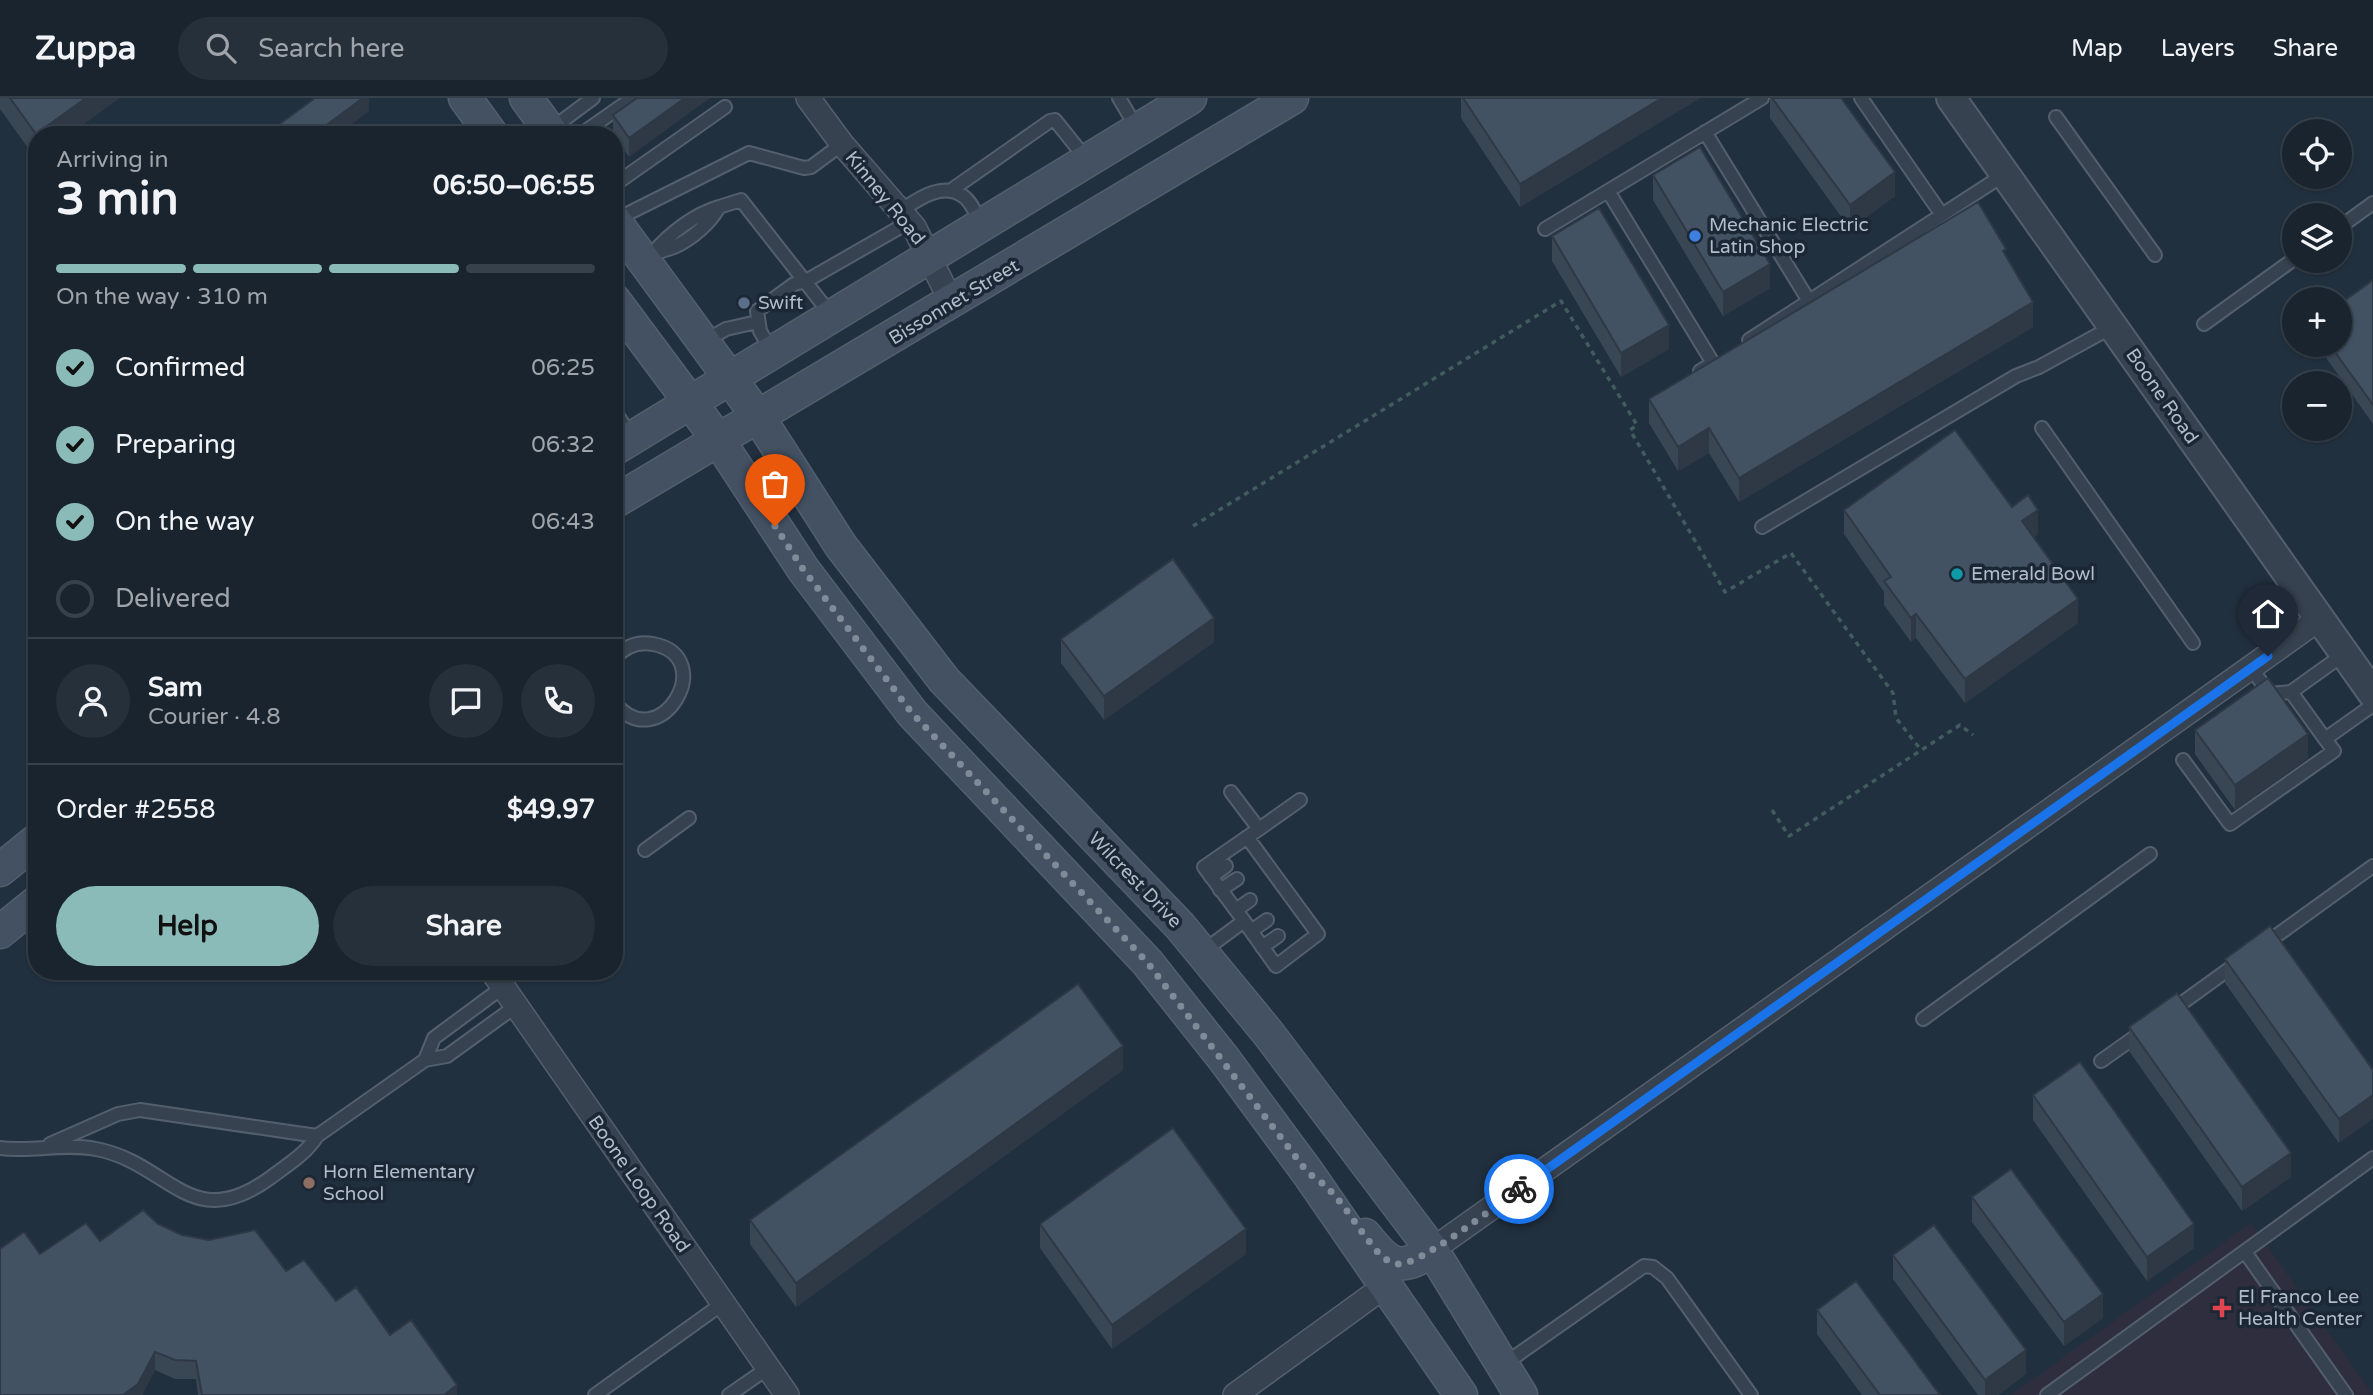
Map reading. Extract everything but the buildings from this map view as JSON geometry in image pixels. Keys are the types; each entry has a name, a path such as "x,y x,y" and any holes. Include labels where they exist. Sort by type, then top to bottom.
{"main road":[{"path":"465,98 485,126"},
{"path":"526,98 558,126"},
{"path":"623,444 1190,98"},
{"name":"Bissonnet Street","path":"623,497 1292,98"},
{"path":"1127,136 1142,188"},
{"name":"Wilcrest Drive","path":"623,230 648,256 702,343 759,418 841,545 944,680 1202,952 1268,1033 1432,1250 1521,1395"},
{"path":"623,316 719,441 803,569 912,713 1147,962 1224,1059 1308,1173 1461,1395"},
{"path":"912,713 944,680"},
{"path":"0,870 28,847"},
{"path":"1062,871 1114,858"},
{"path":"0,932 28,909"},
{"path":"1224,1059 1268,1033"},
{"path":"1308,1173 1328,1187 1382,1257 1395,1264 1406,1264 1432,1250"}],"street":[{"name":"Kinney Road","path":"808,98 842,144 905,217 930,256 952,303"},
{"name":"Boone Road","path":"1951,98 2373,694"},
{"path":"1432,1250 2319,619"},
{"name":"Boone Loop Road","path":"498,980 787,1395"},
{"path":"1235,1395 1385,1286"}],"lane":[{"path":"568,126 593,98"},
{"path":"574,126 633,98"},
{"path":"1119,98 1127,136"},
{"path":"1545,229 1762,98"},
{"path":"1861,98 1942,215"},
{"path":"623,179 725,107"},
{"path":"2056,117 2155,255"},
{"path":"950,191 1050,121 1055,120 1088,160"},
{"path":"1705,132 1810,301"},
{"path":"623,216 749,153 804,168 811,167 842,144"},
{"path":"1689,377 2005,174"},
{"path":"773,354 757,322 757,311 794,284 806,281 905,217 927,193 950,191 964,196 982,224"},
{"path":"1608,191 1724,356"},
{"path":"648,256 678,245 712,220 719,207 741,200 833,317"},
{"path":"2352,218 2373,203"},
{"path":"2204,324 2282,269"},
{"path":"702,343 726,329 757,322"},
{"path":"1762,527 2016,376 2039,367 2112,327"},
{"path":"2042,428 2193,643"},
{"path":"623,652 630,646 656,644 676,659 683,682 675,705 654,718 630,716 623,710"},
{"path":"2251,668 2270,694 2291,692 2344,654"},
{"path":"2183,760 2230,824 2334,751 2291,692"},
{"path":"2325,740 2373,705"},
{"path":"1231,792 1259,829"},
{"path":"1248,845 1300,920 1318,934 1276,966 1204,867 1248,845 1259,829 1300,800"},
{"path":"645,850 689,818"},
{"path":"1923,1019 2150,854"},
{"path":"1211,877 1226,866"},
{"path":"2101,1061 2373,866"},
{"path":"1220,890 1237,879"},
{"path":"1202,952 1243,921 1251,900"},
{"path":"1243,921 1267,920"},
{"path":"1262,947 1278,936"},
{"path":"425,1060 434,1038 496,980"},
{"path":"0,1148 46,1145 95,1149 133,1160 189,1196 228,1201 249,1193 307,1151 317,1136 425,1060 447,1056 516,1006"},
{"path":"46,1145 118,1114 140,1110 317,1136"},
{"path":"2047,1395 2373,1158"},
{"path":"2245,1252 2346,1395"},
{"path":"1503,1365 1644,1266 1653,1267 1667,1278 1751,1395"},
{"path":"595,1395 722,1304"},
{"path":"729,1395 768,1368"}],"path":[{"path":"1194,526 1561,301 1637,425 1630,430 1725,592 1790,553 1893,693 1896,718 1922,750"},
{"path":"1772,810 1789,836 1960,725 1973,735"}],"shaded area":[{"name":"El Franco Lee Health Center","path":"2251,1223 2373,1395 2011,1395"}],"way so far":[{"path":"775,526 803,569 912,713 1147,962 1224,1059 1308,1173 1323,1181 1382,1257 1395,1264 1406,1264 1419,1259 1519,1189"}],"place":[{"name":"Mechanic Electric Latin Shop","path":"1695,236"},
{"name":"Swift","path":"744,303"},
{"name":"Emerald Bowl","path":"1957,574"},
{"name":"Horn Elementary School","path":"309,1183"},
{"name":"El Franco Lee Health Center","path":"2222,1308"}],"route":[{"path":"1519,1189 2268,656"}]}
